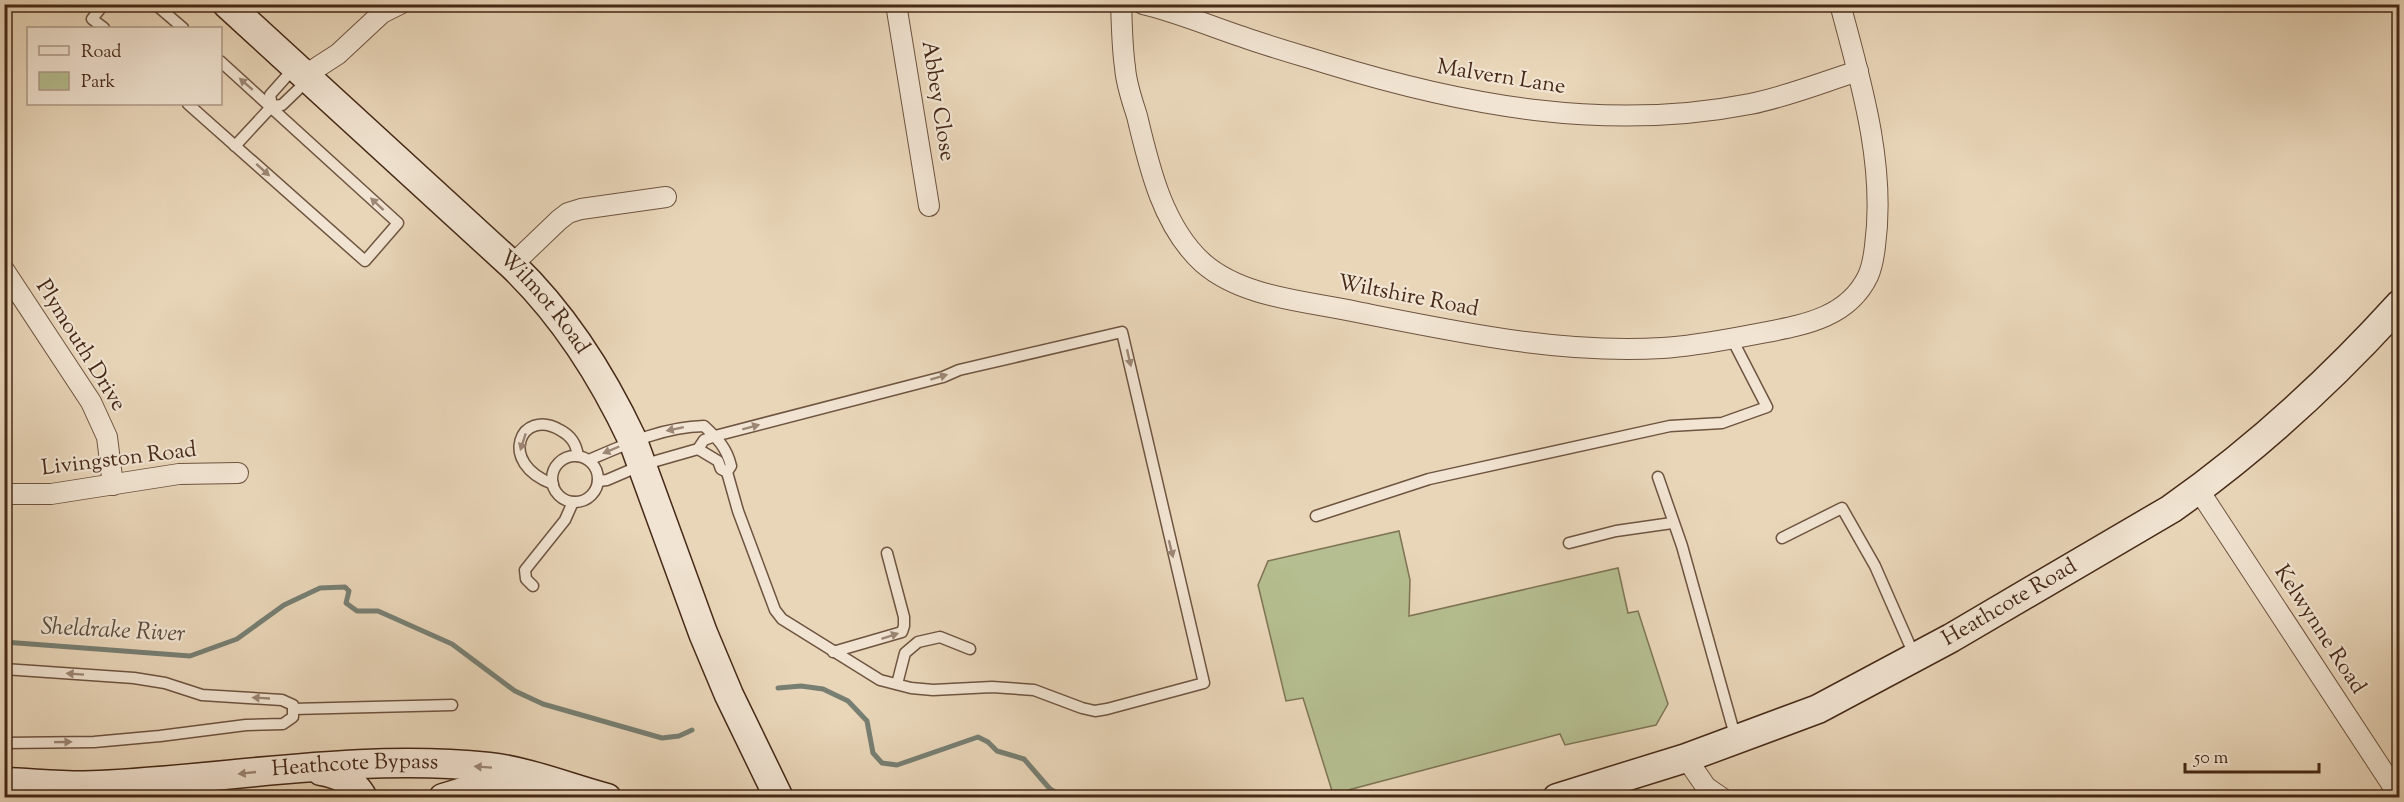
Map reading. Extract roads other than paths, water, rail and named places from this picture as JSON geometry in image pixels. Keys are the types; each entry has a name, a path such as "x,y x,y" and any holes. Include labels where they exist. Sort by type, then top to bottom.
{"street":[{"name":"Wilmot Road","path":"227,4 512,265 555,311 585,355 621,416 729,695 779,798"},
{"path":"302,75 339,54 382,13 400,4"},
{"name":"Abbey Close","path":"896,4 929,206"},
{"name":"Wiltshire Road","path":"1121,4 1125,70 1146,153 1166,209 1182,240 1201,261 1219,276 1233,283 1267,293 1436,328 1521,342 1580,347 1660,348 1702,344 1801,325 1826,317 1844,306 1868,276 1878,225 1877,183 1867,113 1858,71"},
{"name":"Malvern Lane","path":"1143,4 1250,40 1389,82 1473,102 1561,113 1674,116 1752,104 1858,71"},
{"path":"1840,4 1858,71"},
{"path":"512,265 568,213 666,197"},
{"name":"Plymouth Drive","path":"4,270 91,402 107,437 113,485"},
{"name":"Heathcote Road","path":"1559,797 1686,758 1818,709 2041,586 2171,508 2242,456 2356,353 2400,304"},
{"name":"Livingston Road","path":"4,495 51,494 150,477 238,473"},
{"name":"Kelwynne Road","path":"2198,489 2392,770 2400,797"},
{"path":"1686,758 1706,787 1722,798"},
{"name":"Heathcote Bypass","path":"4,782 97,785 301,768 415,763 489,767 523,773 560,786 607,798"},
{"path":"301,768 341,776 353,784 363,798"},
{"name":"Heathcote Bypass","path":"443,798 476,788 560,786"},
{"path":"4,788 38,798"}],"lane":[{"path":"103,27 92,19 104,4"},
{"path":"155,4 182,27"},
{"path":"189,105 365,261 398,223 222,63"},
{"path":"272,106 270,95 302,75"},
{"path":"235,146 272,106 282,105 302,75"},
{"path":"598,481 607,480 637,453 687,427 704,426 715,436 729,455 731,466 728,472 738,511 775,610 788,625 880,680 933,690 992,687 1034,690 1095,711 1107,710 1204,683 1122,332 959,370 943,377 715,436 704,440 698,449"},
{"path":"1316,516 1430,479 1670,426 1722,423 1767,407 1732,339"},
{"path":"553,484 533,474 520,457 523,436 536,425 544,423 569,435 583,458 596,469 598,481 590,497 573,502 564,499 553,484 553,473 558,463 567,457 583,458 698,449 711,455 718,461 721,469 728,472"},
{"path":"1658,477 1672,523 1682,546 1736,739"},
{"path":"533,586 526,579 525,570 565,520 573,502"},
{"path":"1782,538 1842,508 1875,566 1915,657"},
{"path":"1569,543 1616,531 1672,523"},
{"path":"834,652 902,632 904,617 887,553"},
{"path":"897,684 905,653 918,642 940,637 970,649"},
{"path":"4,669 134,678 165,683 202,695 282,700 293,705 293,717 283,724 246,725 94,742 4,743"},
{"path":"293,710 452,705"}],"waterway":[{"name":"Sheldrake River","path":"4,642 190,656 237,639 284,605 320,588 345,587 349,591 346,603 357,611 378,611 452,644 515,691 543,704 662,738 679,736 692,730"},
{"name":"Sheldrake River","path":"778,688 801,686 823,689 848,701 867,721 873,753 882,763 897,765 978,737 988,742 997,751 1024,759 1050,789 1066,798"}]}
